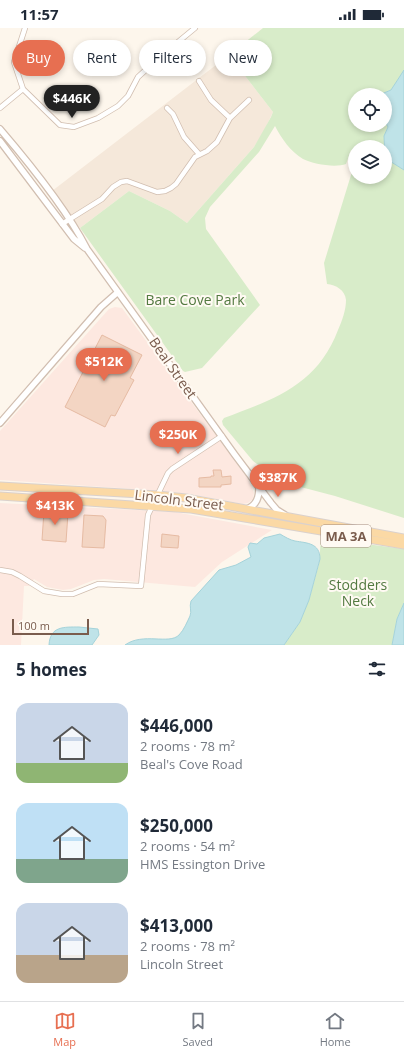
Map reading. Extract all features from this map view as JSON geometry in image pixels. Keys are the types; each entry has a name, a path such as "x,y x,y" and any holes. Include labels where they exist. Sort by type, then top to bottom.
{"main road":[{"name":"Lincoln Street","path":"0,486 158,495 247,509 404,538"},
{"name":"Lincoln Street","path":"0,496 153,505 205,511 404,544"}],"street":[{"path":"25,28 14,62 23,89 60,125 74,127 110,112 124,101 138,77 194,28"},
{"path":"199,81 211,100 230,118"},
{"path":"0,108 23,89"},
{"path":"62,224 102,199 113,187 121,182 126,181 157,192 165,191 171,188 176,184 190,162 199,154 207,151 217,142 230,118 249,100"},
{"path":"167,108 173,114 184,137 199,154"},
{"name":"Beal Street","path":"0,129 27,162 69,219 87,249 259,486 277,510 290,518"},
{"name":"Beal Street","path":"0,141 74,239 87,249"},
{"path":"0,423 101,307 118,292"},
{"path":"0,570 12,572 44,591 62,594 73,594 98,584 141,586 148,515 168,473 222,436"},
{"path":"247,509 254,505 257,501 259,486"}],"shaded area":[{"path":"214,67 214,76 245,76 273,112 263,133 254,147 187,223 170,211 129,191 80,228 52,191 202,76 206,76 206,73"},
{"path":"115,307 122,308 248,479 254,493 253,499 248,503 243,504 190,494 148,490 0,480 0,431 109,309"},
{"path":"0,503 175,512 272,530 222,562 195,587 104,579 94,580 71,589 63,590 47,587 34,579 29,586 24,586 21,645 0,645"}],"green space":[{"name":"Bare Cove Park","path":"263,28 404,28 404,70 401,77 392,89 348,88 348,132 386,132 384,140 348,140 348,158 346,164 336,166 318,164 307,161 294,153 283,140 275,126 259,152 210,207 205,218 206,229 260,305 202,368 185,372 80,228 129,191 170,211 187,223 254,147 273,112 245,76 272,76 272,40 248,40"},
{"path":"392,162 404,170 404,518 335,496 293,485 276,478 253,461 223,425 222,421 224,418 260,404 292,388 306,377 329,349 342,319 346,300 344,293 340,289 327,284 324,263 348,184 392,184"},
{"name":"Stodders Neck","path":"321,538 404,549 404,603 397,619 392,645 284,645 300,622 309,600 319,564"}],"water":[{"path":"404,70 404,170 392,162 392,140 384,140 386,132 392,132 392,88"},
{"path":"280,534 291,540 312,545 318,550 320,559 309,600 300,622 284,645 125,645 140,639 175,638 184,628 190,616 191,601 219,570 236,565 251,557 248,547 250,543 257,544 264,538"},
{"path":"404,603 404,645 392,645 397,619"},
{"path":"68,627 98,629 99,635 92,645 49,645 52,634 55,631"}],"building":[{"path":"102,335 142,355 130,378 134,380 115,416 111,415 105,427 65,407"},
{"path":"213,470 221,470 222,477 231,476 231,484 221,485 221,487 199,487 199,478 214,476"},
{"path":"44,511 68,513 66,542 42,540"},
{"path":"84,515 103,516 106,520 104,548 82,547"},
{"path":"162,534 179,536 178,548 161,547"}]}
